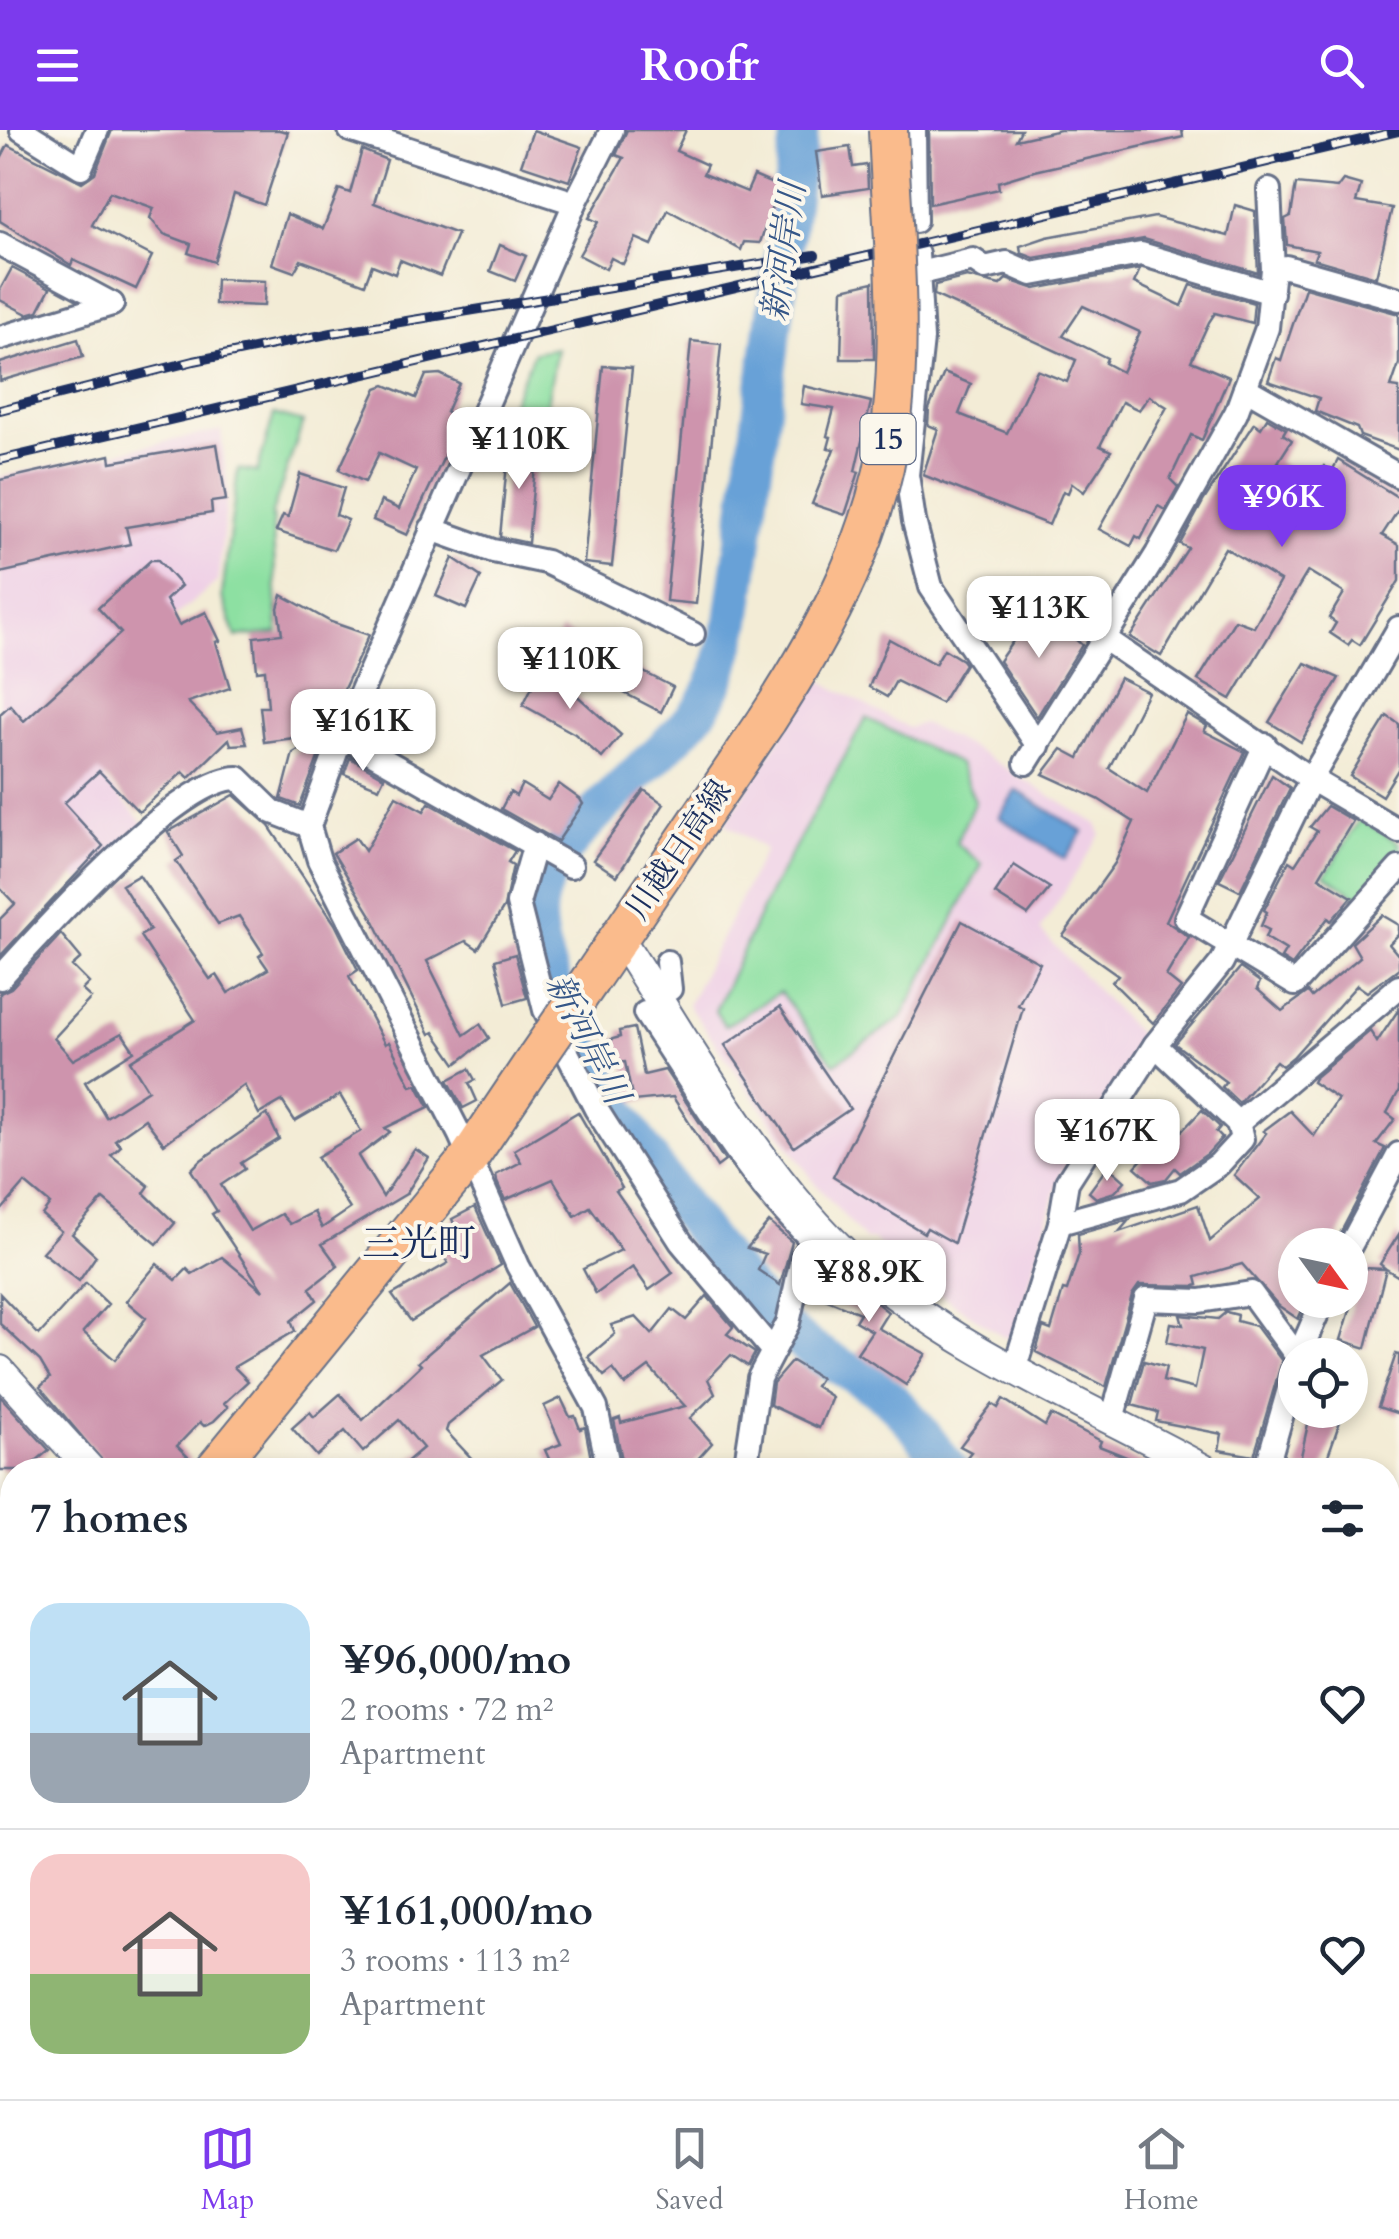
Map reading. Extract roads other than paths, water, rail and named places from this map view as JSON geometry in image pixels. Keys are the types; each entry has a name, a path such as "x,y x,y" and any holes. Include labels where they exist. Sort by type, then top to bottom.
{"main road":[{"name":"川越日高線","path":"224,1458 468,1158 767,720 830,618 868,525 880,479 895,372 888,130"}],"street":[{"path":"22,130 82,167 97,130"},
{"path":"350,130 575,203"},
{"path":"606,1458 596,1408 518,1266 389,990 319,860 310,826 342,736 431,530 575,203 612,130"},
{"path":"914,130 916,221"},
{"path":"1269,190 1272,293 1266,328 1236,413 1105,639 1032,755 932,586 914,521 907,475 922,339 919,263 973,260 986,268 1007,263 1032,274 1142,254 1272,293"},
{"path":"0,244 112,304 0,338"},
{"path":"1273,268 1286,267 1399,299"},
{"path":"1245,388 1399,476"},
{"path":"431,530 494,551 546,562 694,634"},
{"path":"1014,1367 1060,1223 1067,1182 1155,1045 1222,962 1311,779 1399,628"},
{"path":"1105,639 1311,779 1399,831"},
{"path":"342,736 572,866"},
{"path":"1265,746 1186,918 1295,984 1399,868"},
{"path":"0,978 88,884 208,784 238,778 273,812 310,826"},
{"path":"540,847 518,903 546,1010 596,1109 681,1242 773,1346"},
{"path":"619,937 818,1234"},
{"path":"666,962 670,989"},
{"path":"1238,1123 1399,987"},
{"path":"644,1013 788,1218 818,1234 908,1304 1014,1367 1184,1458"},
{"path":"1060,1223 1181,1190 1200,1180 1242,1139 1238,1123 1155,1045"},
{"path":"1360,1228 1399,1154"},
{"path":"748,1458 759,1378 788,1323 802,1260 818,1234"},
{"path":"1112,1419 1146,1299 1200,1301 1252,1293 1285,1338"},
{"path":"0,1370 80,1458"},
{"path":"1269,1458 1278,1428"}],"water":[{"path":"1016,790 1083,832 1065,859 999,817"}],"waterway":[{"name":"新河岸川","path":"800,130 733,621 720,669 698,712 567,846 540,895 539,937 556,992 585,1054 666,1184 709,1242 779,1323 807,1346 891,1400 941,1458"}],"railway":[{"path":"0,460 1399,131"},
{"path":"0,410 194,361 332,333 815,255"}],"district":[{"name":"三光町","path":"419,1244"}]}
